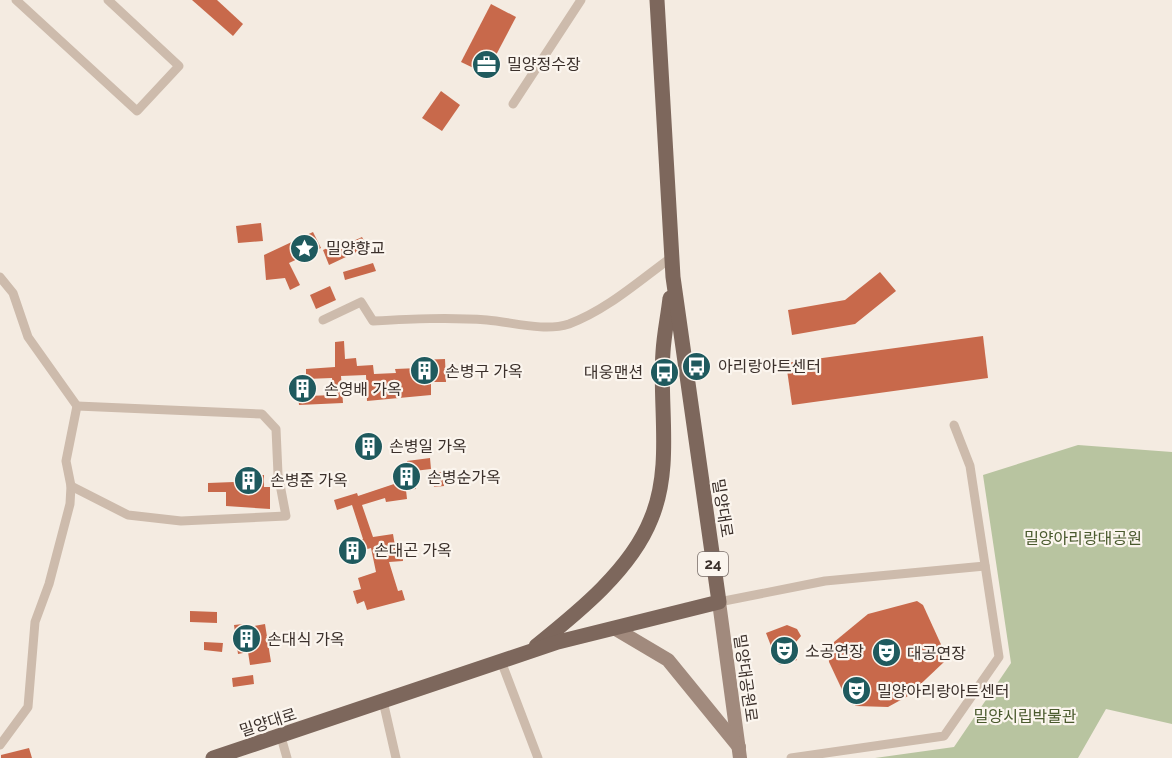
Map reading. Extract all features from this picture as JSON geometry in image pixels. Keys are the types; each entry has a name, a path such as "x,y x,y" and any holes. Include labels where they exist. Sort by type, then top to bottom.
{"main road":[{"name":"밀양대로","path":"213,758 529,652 719,602 673,277 657,0"},
{"path":"529,652 580,611 609,582 651,519 659,487 664,444 663,352 673,277"},
{"name":"밀양대공원로","path":"719,602 740,753"},
{"path":"614,628 668,660 740,753"}],"street":[{"path":"16,0 137,111 179,66 108,0"},
{"path":"513,104 581,0"},
{"path":"323,320 361,302 373,321 420,318 486,320 537,326 567,324 605,306 672,256"},
{"path":"0,277 14,293 28,337 77,406 66,461 71,486 70,504 49,584 35,621 28,708 0,745"},
{"path":"71,486 128,515 181,520 286,516 278,474 276,429 262,414 77,406"},
{"path":"791,758 944,736 999,657 970,466 954,425"},
{"path":"719,602 825,581 985,566"},
{"path":"501,661 538,758"},
{"path":"383,701 396,758"},
{"path":"281,737 286,758"}],"green space":[{"name":"밀양아리랑대공원","path":"1078,445 1172,452 1172,724 1106,709 1078,758 875,758 954,747 1011,663 983,475"}],"building":[{"path":"192,0 217,0 243,24 233,36"},
{"path":"491,4 516,17 486,74 461,62"},
{"path":"441,91 460,105 442,131 422,118"},
{"path":"261,223 263,241 238,243 236,226"},
{"path":"313,232 321,248 289,263 300,285 290,290 285,278 266,280 264,255"},
{"path":"362,237 367,247 329,265 323,250 332,246 334,250"},
{"path":"373,263 376,271 345,280 343,272"},
{"path":"880,272 896,291 855,324 792,335 788,310 845,300"},
{"path":"330,286 336,300 316,309 310,295"},
{"path":"983,336 988,378 792,405 786,363"},
{"path":"344,341 345,359 356,358 357,366 373,365 374,374 396,373 395,369 419,368 419,360 445,359 446,382 431,382 431,395 367,401 366,375 341,376 343,403 299,405 297,383 308,383 308,396 333,395 332,378 306,379 306,369 335,367 335,342"},
{"name":"손병일 가옥","path":"375,437 380,446 361,455 356,446"},
{"path":"430,458 431,469 414,471 416,489 406,490 407,499 386,502 385,498 362,505 373,537 393,534 395,546 401,546 403,561 389,562 398,591 402,590 405,600 367,610 364,601 357,604 353,591 361,589 358,578 376,572 371,548 353,553 354,558 345,560 342,545 363,539 352,505 337,510 334,500 357,493 358,496 397,483 396,473 408,471 407,461"},
{"path":"442,472 444,486 434,487 432,473"},
{"path":"264,475 264,487 270,487 270,509 226,506 226,492 208,492 208,483 234,482 234,476"},
{"name":"대공연장","path":"917,601 923,605 944,651 944,662 908,696 888,707 856,706 845,696 829,662 828,651 834,642 868,614"},
{"path":"190,611 217,612 217,623 190,622"},
{"path":"243,624 244,628 265,624 271,662 250,665 248,652 238,654 234,625"},
{"name":"소공연장","path":"787,625 797,629 801,636 796,642 797,660 782,665 778,664 766,633"},
{"path":"204,642 223,643 222,652 204,650"},
{"path":"253,675 254,684 233,687 232,678"},
{"path":"29,748 32,758 1,758 1,755"}],"place":[{"name":"밀양정수장","path":"486,64"},
{"name":"밀양향교","path":"305,248"},
{"name":"아리랑아트센터","path":"697,366"},
{"name":"손병구 가옥","path":"424,371"},
{"name":"대웅맨션","path":"664,372"},
{"name":"손영배 가옥","path":"303,389"},
{"name":"손병일 가옥","path":"368,446"},
{"name":"손병순가옥","path":"406,477"},
{"name":"손병준 가옥","path":"249,480"},
{"name":"손대곤 가옥","path":"353,550"},
{"name":"손대식 가옥","path":"246,639"},
{"name":"소공연장","path":"784,651"},
{"name":"대공연장","path":"886,653"},
{"name":"밀양아리랑아트센터","path":"856,691"}],"park label":[{"name":"밀양시립박물관","path":"1025,716"}]}
